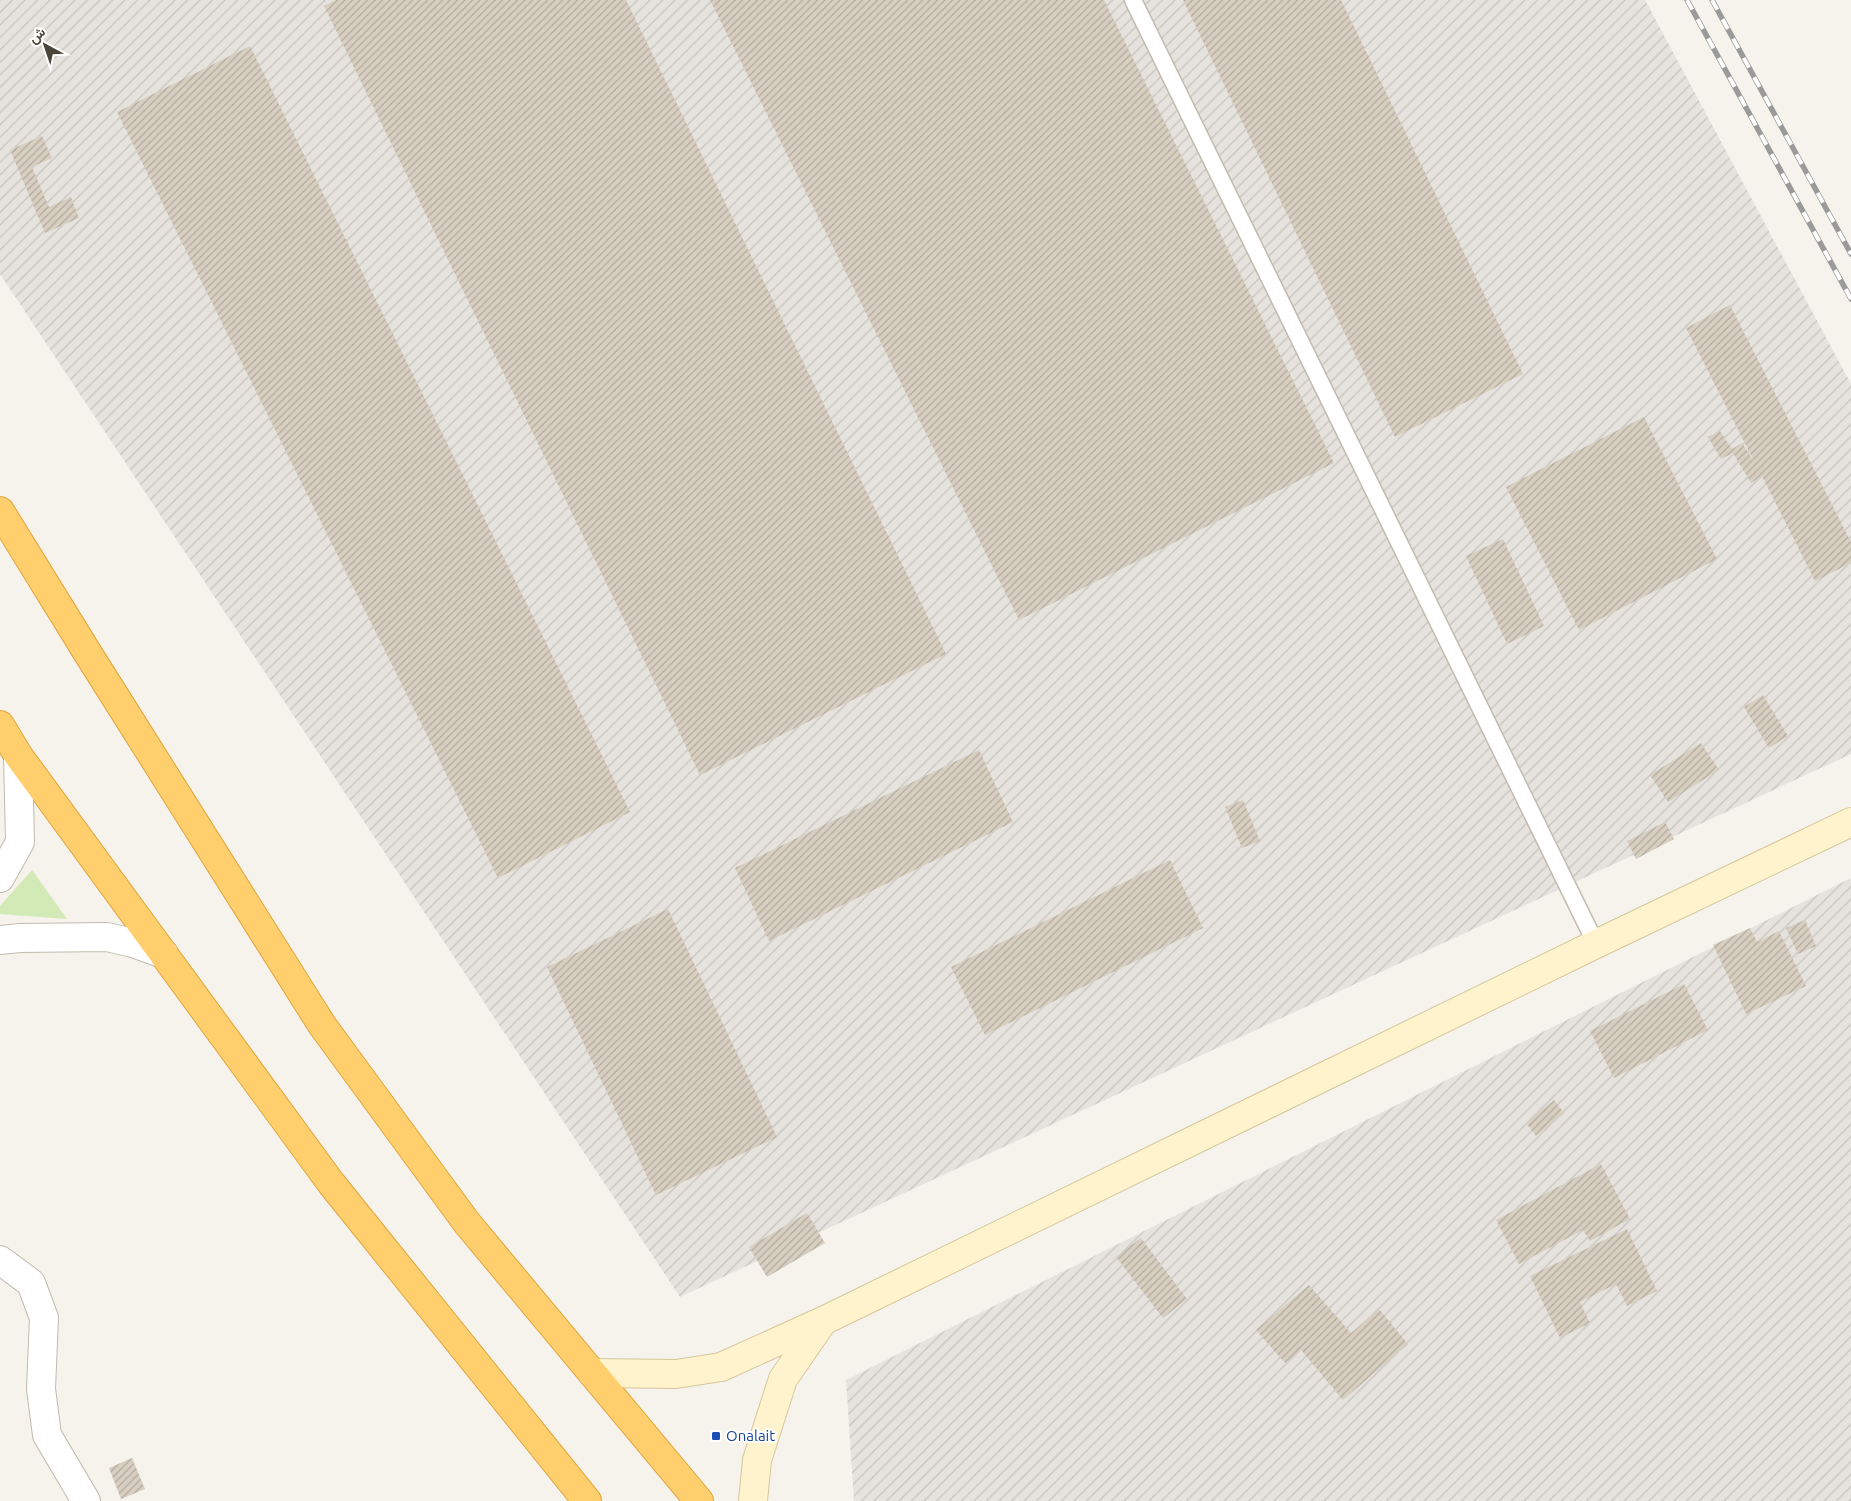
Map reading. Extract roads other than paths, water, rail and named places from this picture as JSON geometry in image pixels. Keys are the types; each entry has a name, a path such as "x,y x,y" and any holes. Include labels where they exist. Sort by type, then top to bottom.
{"highway":[{"path":"0,511 322,1025 467,1223 698,1501"},
{"path":"0,725 18,756 331,1183 587,1501"}],"street":[{"path":"0,878 20,842 18,756"},
{"path":"592,1373 676,1374 721,1367 824,1321 1596,944 1851,822"},
{"path":"0,940 107,937 133,943 164,954"},
{"path":"0,1260 31,1283 44,1318 41,1389 47,1435 86,1501"},
{"path":"753,1501 757,1460 783,1379 824,1321"}],"lane":[{"path":"1132,0 1596,944"}],"railway":[{"path":"1687,0 1851,299"},
{"path":"1712,0 1851,254"}],"place":[{"name":"Onalait","path":"716,1436"}]}
